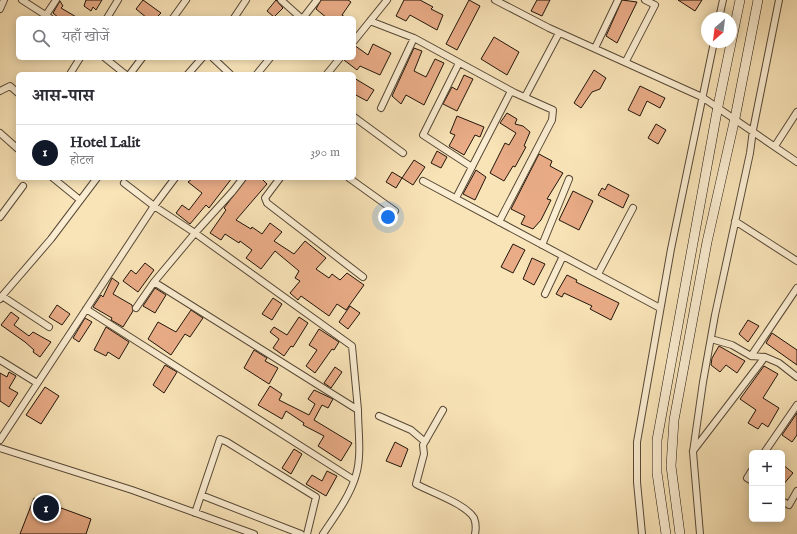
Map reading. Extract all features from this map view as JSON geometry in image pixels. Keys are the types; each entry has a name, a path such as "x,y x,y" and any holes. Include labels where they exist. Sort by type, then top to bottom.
{"street":[{"path":"0,9 4,0"},
{"path":"22,0 48,16 56,0"},
{"path":"108,16 118,0"},
{"path":"174,16 186,0"},
{"path":"235,16 246,0"},
{"path":"281,0 300,16"},
{"path":"304,16 317,0"},
{"path":"356,38 387,0"},
{"path":"495,0 559,32 626,61 702,97 718,106 797,162"},
{"path":"595,48 618,0"},
{"path":"626,61 656,2 645,0"},
{"path":"720,12 723,0"},
{"path":"666,534 657,473 657,440 718,106 740,0"},
{"path":"680,534 671,466 674,420 708,242 735,118 758,0"},
{"path":"700,534 693,452 711,339 750,153 753,130 779,0"},
{"path":"370,21 414,38 511,91 553,110 552,120 499,222"},
{"path":"525,97 559,32"},
{"path":"381,108 414,38"},
{"path":"642,534 637,482 636,442 660,308 713,48"},
{"path":"71,72 79,60"},
{"path":"108,60 123,72"},
{"path":"132,72 140,60"},
{"path":"190,72 200,60"},
{"path":"215,60 228,72"},
{"path":"260,72 268,60"},
{"path":"329,72 338,60"},
{"path":"459,63 423,135 472,166"},
{"path":"0,91 10,86 16,91"},
{"path":"456,198 511,91"},
{"path":"775,146 797,112"},
{"path":"356,118 403,153"},
{"path":"0,134 16,147"},
{"path":"542,245 569,179"},
{"path":"55,180 80,200"},
{"path":"49,327 1,297 51,239 95,180"},
{"path":"0,440 154,206 174,180"},
{"path":"136,308 154,282 241,180"},
{"path":"278,180 267,193 265,198 266,203 363,277"},
{"path":"352,180 395,211"},
{"path":"423,181 660,308"},
{"path":"124,183 154,206 195,233 352,346 358,410 359,448 356,475 343,504 323,534"},
{"path":"0,217 23,186"},
{"path":"598,274 633,208"},
{"path":"736,221 797,261"},
{"path":"545,294 563,256"},
{"path":"154,282 358,410"},
{"path":"751,356 797,288"},
{"path":"86,309 354,480"},
{"path":"711,339 732,345 751,356 765,357 779,363 797,377"},
{"path":"693,452 765,357"},
{"path":"0,360 37,383"},
{"path":"766,450 797,405"},
{"path":"443,410 423,445 424,454 416,484 468,512 475,521 475,534"},
{"path":"379,416 411,430 426,440"},
{"path":"195,513 220,439 316,497 306,534"},
{"path":"0,448 132,490 254,534"},
{"path":"785,503 788,505 797,491"},
{"path":"201,495 301,534"}],"building":[{"path":"86,0 102,0 96,10 93,7 91,11 84,6"},
{"path":"143,0 161,13 158,16 145,16 136,9"},
{"path":"276,0 283,8 275,16 267,11"},
{"path":"321,0 348,0 351,2 342,15 343,16 325,16 316,9"},
{"path":"404,0 420,0 433,7 431,9 443,15 437,30 410,15 406,21 396,16"},
{"path":"469,0 480,6 457,50 446,44"},
{"path":"537,0 550,0 542,16 531,11"},
{"path":"622,0 637,2 617,43 606,36"},
{"path":"678,0 702,0 695,11"},
{"path":"60,1 63,6 61,8 75,16 57,16 53,13"},
{"path":"494,37 519,52 507,75 481,59"},
{"path":"373,44 391,53 380,75 360,66 357,70 344,60 356,60 356,46 368,55"},
{"path":"414,48 422,51 414,71 426,77 435,59 444,63 424,105 406,95 401,104 392,96"},
{"path":"594,70 606,78 600,89 592,92 581,108 574,103"},
{"path":"464,75 473,79 457,111 443,104 452,87 457,90"},
{"path":"356,79 374,90 367,101 356,95"},
{"path":"640,86 665,98 660,108 647,101 640,116 628,110"},
{"path":"507,113 517,119 515,124 523,126 530,132 524,146 526,147 515,167 513,166 504,181 490,173 505,143 509,145 516,133 500,123"},
{"path":"457,116 484,127 480,137 475,135 464,155 449,146 455,135 450,133"},
{"path":"656,124 666,130 658,144 648,138"},
{"path":"437,151 447,157 441,168 431,163"},
{"path":"539,154 552,161 550,166 563,173 547,199 551,200 541,220 533,229 521,224 525,216 511,209"},
{"path":"414,160 425,167 413,185 402,178"},
{"path":"476,170 486,177 475,200 463,194"},
{"path":"392,172 402,178 396,188 386,182"},
{"path":"190,180 230,180 209,208 206,205 190,224 176,213 182,205 189,210 202,193 188,182"},
{"path":"245,180 263,180 267,184 236,220 251,229 252,227 262,234 270,223 282,232 274,241 294,254 305,241 326,258 316,269 329,278 332,274 340,280 347,273 364,285 346,310 337,304 329,316 301,296 298,300 290,293 300,281 295,278 299,271 275,251 261,269 246,258 252,250 240,241 239,243 225,234 221,240 210,233 226,210 224,208"},
{"path":"608,184 629,195 623,208 598,195 602,188 605,190"},
{"path":"573,191 593,201 579,230 559,220"},
{"path":"513,244 525,250 513,273 501,267"},
{"path":"532,258 545,264 534,285 523,279"},
{"path":"145,263 154,270 138,292 123,281 131,270 136,274"},
{"path":"567,275 577,280 576,282 619,303 611,320 590,309 592,306 564,293 562,297 556,294"},
{"path":"112,278 119,283 113,294 132,305 133,311 123,327 111,320 112,318 93,307 101,295 103,297"},
{"path":"155,288 166,295 155,313 143,306"},
{"path":"273,298 282,304 272,320 262,314"},
{"path":"57,305 70,314 62,325 49,317"},
{"path":"350,306 360,313 348,329 339,322"},
{"path":"191,310 203,318 190,337 185,334 171,355 148,339 158,322 176,332"},
{"path":"11,312 19,318 14,325 29,336 33,332 51,342 40,357 33,352 34,350 25,342 1,325"},
{"path":"299,317 308,323 293,347 291,346 284,356 273,348 279,339 270,332 274,327 287,335"},
{"path":"85,318 92,322 79,342 73,338"},
{"path":"748,320 759,326 748,342 739,334"},
{"path":"106,327 129,342 119,359 108,352 106,356 94,350"},
{"path":"319,329 339,342 334,350 332,349 315,373 306,366 317,350 309,345"},
{"path":"772,333 797,350 797,365 766,343"},
{"path":"719,346 745,361 737,373 726,365 720,372 711,365 712,358"},
{"path":"254,350 267,358 265,361 278,368 269,384 244,368"},
{"path":"165,365 177,372 164,393 153,385"},
{"path":"764,366 778,374 763,398 779,408 768,427 762,423 758,429 748,423 756,410 740,399"},
{"path":"335,367 342,372 331,388 324,383"},
{"path":"9,372 16,376 9,388 18,393 9,407 0,401 0,373 7,377"},
{"path":"270,386 282,394 279,400 309,415 315,404 308,399 314,390 333,399 328,408 322,405 314,420 352,443 341,461 318,446 324,436 303,425 304,423 286,411 282,419 258,405"},
{"path":"45,387 59,396 41,424 26,415"},
{"path":"797,413 797,435 792,442 782,435"},
{"path":"395,442 408,449 401,467 386,461"},
{"path":"294,449 302,454 291,474 282,468"},
{"path":"785,466 793,473 785,482"},
{"path":"327,471 337,476 326,496 306,484 312,475 322,481"},
{"path":"34,498 91,519 86,534 20,534"}],"place":[{"name":"Hotel Lalit","path":"46,508"}]}
